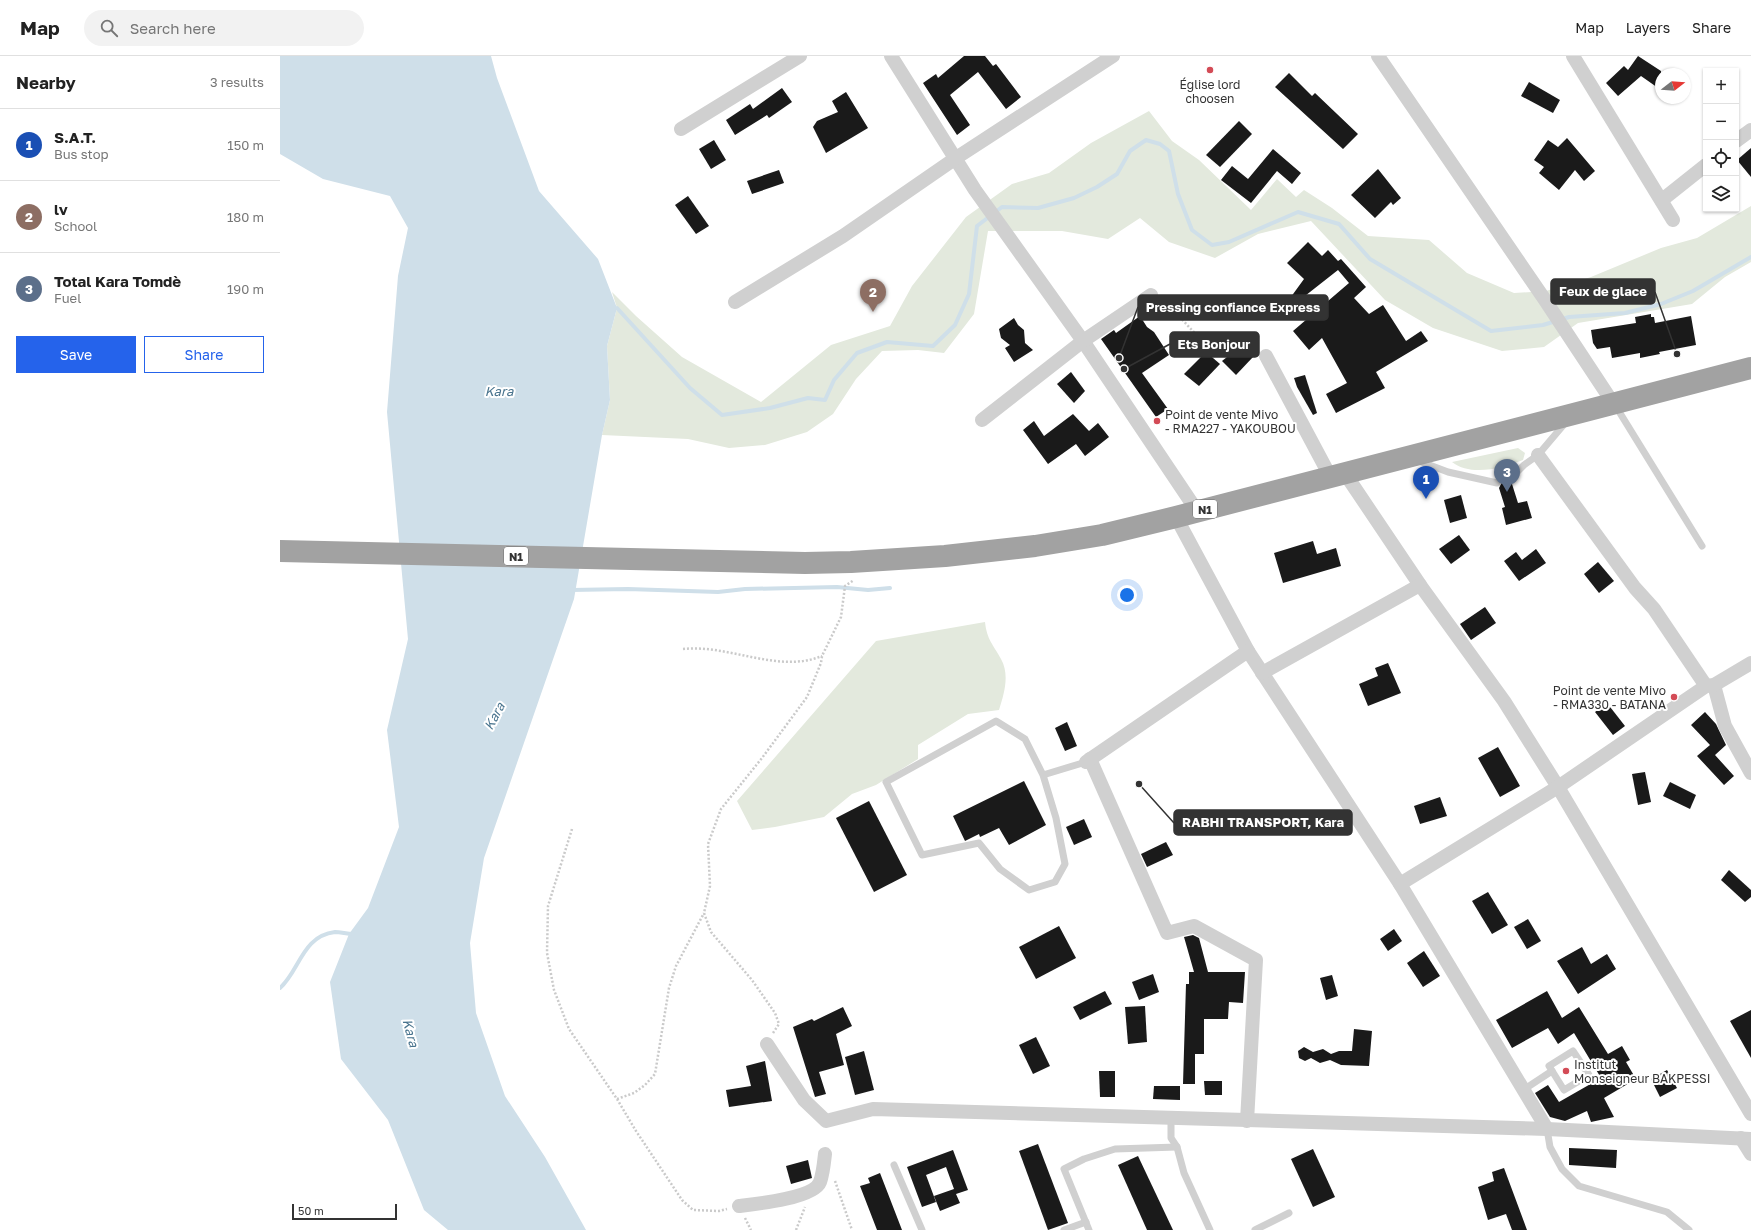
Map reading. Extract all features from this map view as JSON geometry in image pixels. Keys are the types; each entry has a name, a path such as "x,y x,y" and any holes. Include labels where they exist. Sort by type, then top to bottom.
{"highway":[{"name":"N1","path":"280,551 646,558 805,563 894,560 991,551 1069,541 1176,517 1406,456 1751,368"}],"street":[{"path":"681,129 800,56"},
{"path":"891,56 975,190 1083,341 1197,511"},
{"path":"735,302 843,236 956,158 1113,56"},
{"path":"1378,56 1545,300 1613,403"},
{"path":"1573,56 1673,220"},
{"path":"1737,140 1751,130"},
{"path":"1662,200 1703,167"},
{"path":"982,420 1083,341 1151,295"},
{"path":"1266,356 1337,474 1504,701 1558,787 1751,1114"},
{"path":"1538,455 1635,588 1654,609 1710,685 1725,726 1751,772"},
{"path":"1176,517 1248,651 1400,884 1547,1129"},
{"path":"1262,673 1420,585"},
{"path":"1247,1121 1256,960 1194,926 1167,933 1088,760 1248,651"},
{"path":"1400,884 1558,787 1710,685 1751,663"},
{"path":"767,1044 804,1100 826,1120 873,1109 1547,1129 1746,1138 1751,1154"},
{"path":"739,1206 782,1199 811,1192 820,1183 825,1154"}],"lane":[{"path":"1613,403 1702,546"},
{"path":"1510,479 1524,465 1538,455 1572,414"},
{"path":"1406,456 1448,472 1497,483"},
{"path":"996,721 1025,739 1044,775 1056,818 1065,864 1055,882 1029,890 1000,869 979,843 922,855 886,782 996,721"},
{"path":"1044,775 1088,760"},
{"path":"1573,1051 1589,1075 1564,1090 1552,1072 1549,1066 1573,1051"},
{"path":"1523,1090 1552,1072"},
{"path":"1171,1118 1171,1138 1177,1147 1184,1173 1210,1230"},
{"path":"1547,1129 1550,1147 1562,1169 1579,1186 1667,1212 1689,1230"},
{"path":"1089,1230 1064,1170 1084,1159 1115,1149 1177,1147"},
{"path":"894,1165 922,1230"},
{"path":"1255,1230 1290,1213"},
{"path":"1064,1230 1086,1222"}],"path":[{"path":"1151,295 1158,295 1162,298 1203,342"},
{"path":"617,1099 634,1093 646,1085 655,1074 669,988 676,966 704,913 710,886 708,844 721,808 762,758 807,697 821,663 822,656 841,616 845,586"},
{"path":"683,649 707,648 768,659 801,662 810,661 822,656"},
{"path":"572,829 548,906 547,953 554,990 569,1029 617,1099 636,1131 682,1200 693,1210 719,1211 739,1206"},
{"path":"704,913 711,932 752,980 774,1013 779,1024 767,1044"},
{"path":"825,1154 852,1230"},
{"path":"796,1230 811,1192"}],"shaded area":[{"path":"1149,111 1172,141 1199,160 1251,210 1277,179 1296,197 1304,190 1332,208 1368,236 1429,240 1467,273 1514,293 1546,291 1591,277 1661,248 1697,238 1751,206 1751,262 1725,277 1692,304 1578,323 1544,347 1502,351 1433,328 1385,300 1311,221 1258,234 1215,258 1169,242 1140,218 1108,239 1062,231 988,231 974,314 944,353 918,350 882,351 856,379 833,414 807,432 765,445 729,448 688,439 602,435 610,400 607,346 617,308 612,292 636,316 682,357 761,402 831,345 890,326 912,286 966,217 1012,184 1049,173 1091,143"},
{"path":"1518,448 1525,453 1523,460 1497,468 1487,470 1468,469 1460,467 1452,462"},
{"path":"985,622 989,638 1004,665 1005,671 1006,678 1004,691 999,710 968,714 918,745 918,759 876,785 852,794 824,817 752,830 737,801 876,641"}],"water":[{"name":"Kara","path":"280,56 491,56 497,78 539,191 598,259 617,308 607,346 610,400 602,435 574,599 484,858 470,943 476,1013 505,1096 545,1157 586,1230 448,1230 424,1210 388,1120 341,1059 330,982 349,934 368,908 399,827 387,730 408,639 387,412 398,276 408,228 390,196 323,179 280,154"}],"building":[{"path":"964,56 985,56 993,66 996,64 1021,97 1006,109 978,72 950,95 970,125 957,135 923,83 936,74 938,78"},
{"path":"1638,56 1656,68 1655,68 1655,86 1641,76 1618,96 1606,83 1624,66 1628,70"},
{"path":"1289,73 1312,96 1315,93 1358,134 1343,149 1275,87"},
{"path":"1529,82 1560,100 1553,113 1521,96"},
{"path":"782,88 792,102 769,118 767,115 735,135 726,120 750,104 753,109"},
{"path":"846,92 868,128 826,153 813,127 817,121 838,112 832,101"},
{"path":"1239,121 1252,134 1220,167 1206,155"},
{"path":"1567,138 1595,171 1584,181 1575,170 1559,190 1539,173 1544,167 1534,160 1548,140 1558,147"},
{"path":"714,140 726,160 711,169 699,149"},
{"path":"1751,148 1751,177 1739,162 1739,158"},
{"path":"1273,149 1301,173 1292,184 1277,171 1251,203 1221,180 1232,166 1248,179"},
{"path":"1378,169 1401,198 1393,205 1391,202 1375,218 1351,195"},
{"path":"779,170 784,183 752,194 747,181"},
{"path":"688,196 709,226 696,234 675,205"},
{"path":"1308,242 1322,256 1328,250 1338,261 1341,259 1366,287 1354,298 1369,314 1383,305 1406,341 1421,331 1428,341 1376,372 1385,388 1336,413 1326,394 1347,383 1322,338 1309,350 1293,331 1349,283 1338,270 1282,314 1280,312 1304,279 1287,263"},
{"path":"1651,314 1651,317 1654,317 1655,323 1691,316 1696,345 1659,352 1660,354 1640,358 1640,353 1612,358 1610,347 1597,349 1593,343 1591,330 1636,323 1635,317"},
{"path":"1140,316 1147,327 1154,332 1169,355 1142,373 1168,409 1156,417 1101,339 1114,330 1116,333"},
{"path":"1014,318 1018,325 1024,330 1025,343 1033,350 1014,362 1005,348 1010,345 1001,338 999,329"},
{"path":"1242,345 1253,357 1236,375 1222,361"},
{"path":"1206,352 1220,364 1199,386 1184,374"},
{"path":"1071,372 1085,391 1074,403 1057,384"},
{"path":"1305,375 1317,413 1313,415 1297,387 1294,378"},
{"path":"1073,414 1089,431 1098,423 1109,437 1085,456 1076,444 1048,464 1023,430 1034,421 1044,436"},
{"path":"1508,472 1505,481 1512,484 1518,503 1527,501 1532,518 1506,525 1502,508 1505,507 1499,488 1502,482 1495,476"},
{"path":"1461,495 1467,518 1450,523 1444,500"},
{"path":"1459,535 1470,550 1451,564 1439,549"},
{"path":"1313,541 1317,554 1336,548 1341,566 1283,583 1274,553"},
{"path":"1536,549 1546,563 1519,581 1504,561 1516,552 1522,560"},
{"path":"1598,562 1614,581 1599,593 1584,574"},
{"path":"1485,607 1496,623 1471,640 1460,624"},
{"path":"1388,663 1401,693 1368,706 1359,684 1378,676 1375,668"},
{"path":"1607,703 1625,726 1613,735 1595,712"},
{"path":"1705,712 1716,724 1726,745 1715,755 1734,776 1724,785 1697,756 1710,745 1691,725"},
{"path":"1067,722 1077,746 1065,751 1055,728"},
{"path":"1498,747 1520,786 1500,797 1478,758"},
{"path":"1645,772 1651,802 1638,805 1632,774"},
{"path":"1024,781 1046,825 1009,845 999,828 980,837 979,834 965,841 953,816"},
{"path":"1670,782 1696,795 1690,809 1663,796"},
{"path":"1440,797 1447,816 1420,824 1414,806"},
{"path":"869,801 907,875 874,892 836,818"},
{"path":"1084,819 1092,837 1074,845 1066,827"},
{"path":"1166,842 1173,855 1147,867 1141,854"},
{"path":"1729,870 1751,890 1751,897 1745,902 1721,880"},
{"path":"1488,892 1508,925 1492,934 1472,901"},
{"path":"1528,919 1541,941 1527,949 1514,927"},
{"path":"1059,926 1076,958 1036,979 1019,947"},
{"path":"1394,929 1402,941 1388,951 1380,939"},
{"path":"1193,935 1199,938 1208,972 1245,972 1243,1003 1229,1002 1228,1019 1204,1019 1204,1054 1195,1054 1195,1084 1183,1084 1186,984 1189,984 1189,972 1194,972 1184,937"},
{"path":"1582,947 1591,964 1607,954 1616,969 1578,994 1557,961"},
{"path":"1424,951 1440,976 1423,987 1407,963"},
{"path":"1153,974 1159,992 1139,1000 1132,982"},
{"path":"1332,975 1338,996 1326,1000 1320,978"},
{"path":"1105,991 1112,1004 1080,1020 1073,1007"},
{"path":"1547,991 1562,1018 1579,1007 1608,1054 1622,1046 1630,1060 1626,1062 1636,1079 1604,1098 1614,1117 1591,1122 1587,1111 1565,1121 1550,1117 1535,1093 1548,1085 1559,1102 1601,1078 1574,1033 1558,1044 1548,1028 1512,1048 1496,1020"},
{"path":"1145,1006 1147,1042 1128,1044 1125,1007"},
{"path":"843,1007 852,1026 836,1034 844,1065 819,1072 826,1094 815,1097 793,1027 812,1019 814,1021"},
{"path":"1751,1010 1751,1058 1730,1021"},
{"path":"1354,1029 1372,1031 1369,1066 1341,1065 1330,1060 1320,1063 1311,1058 1305,1061 1299,1058 1298,1051 1304,1047 1313,1052 1323,1049 1331,1054 1339,1051 1352,1051"},
{"path":"1036,1037 1050,1066 1033,1074 1019,1045"},
{"path":"864,1051 874,1090 855,1095 845,1057"},
{"path":"765,1061 772,1101 729,1107 726,1090 751,1086 746,1066"},
{"path":"1667,1070 1677,1088 1660,1097 1651,1079"},
{"path":"1099,1071 1115,1071 1115,1097 1100,1097"},
{"path":"1204,1081 1222,1081 1222,1095 1205,1095"},
{"path":"1154,1086 1180,1086 1180,1100 1153,1099"},
{"path":"1038,1144 1068,1223 1048,1230 1019,1151"},
{"path":"1569,1148 1617,1150 1616,1168 1569,1165"},
{"path":"1313,1149 1335,1197 1313,1207 1291,1159"},
{"path":"953,1150 968,1190 956,1194 960,1203 940,1211 934,1196 954,1189 946,1167 926,1175 936,1202 922,1207 907,1167"},
{"path":"1138,1156 1173,1230 1147,1230 1118,1165"},
{"path":"808,1160 812,1178 791,1184 786,1166"},
{"path":"1504,1168 1527,1230 1512,1230 1506,1214 1488,1220 1478,1187 1494,1181 1492,1172"},
{"path":"880,1173 902,1230 877,1230 860,1186 870,1183 868,1178"}],"waterway":[{"path":"617,308 690,388 722,415 770,408 808,398 825,400 834,380 857,353 887,342 933,346 955,325 969,294 977,226 1002,207 1038,208 1074,198 1097,187 1117,174 1130,151 1146,140 1160,144 1169,151 1178,194 1192,230 1212,245 1229,242 1298,212 1339,224 1370,259 1491,331 1543,325 1569,317 1625,313 1661,304 1693,291 1751,257"},
{"path":"571,590 628,589 718,592 745,589 837,587 868,590 890,588"},
{"path":"280,988 287,981 308,947 315,940 324,935 335,932 353,934"}],"place":[{"name":"Église lord choosen","path":"1210,70"},
{"name":"lv","path":"873,312"},
{"name":"Feux de glace","path":"1677,354"},
{"name":"Pressing confiance Express","path":"1119,358"},
{"name":"Ets Bonjour","path":"1124,369"},
{"name":"Point de vente Mivo - RMA227 - YAKOUBOU","path":"1157,421"},
{"name":"Total Kara Tomdè","path":"1507,492"},
{"name":"S.A.T.","path":"1426,499"},
{"name":"Point de vente Mivo - RMA330 - BATANA","path":"1674,697"},
{"name":"RABHI TRANSPORT, Kara","path":"1139,784"},
{"name":"Institut Monseigneur BAKPESSI","path":"1566,1071"}]}
